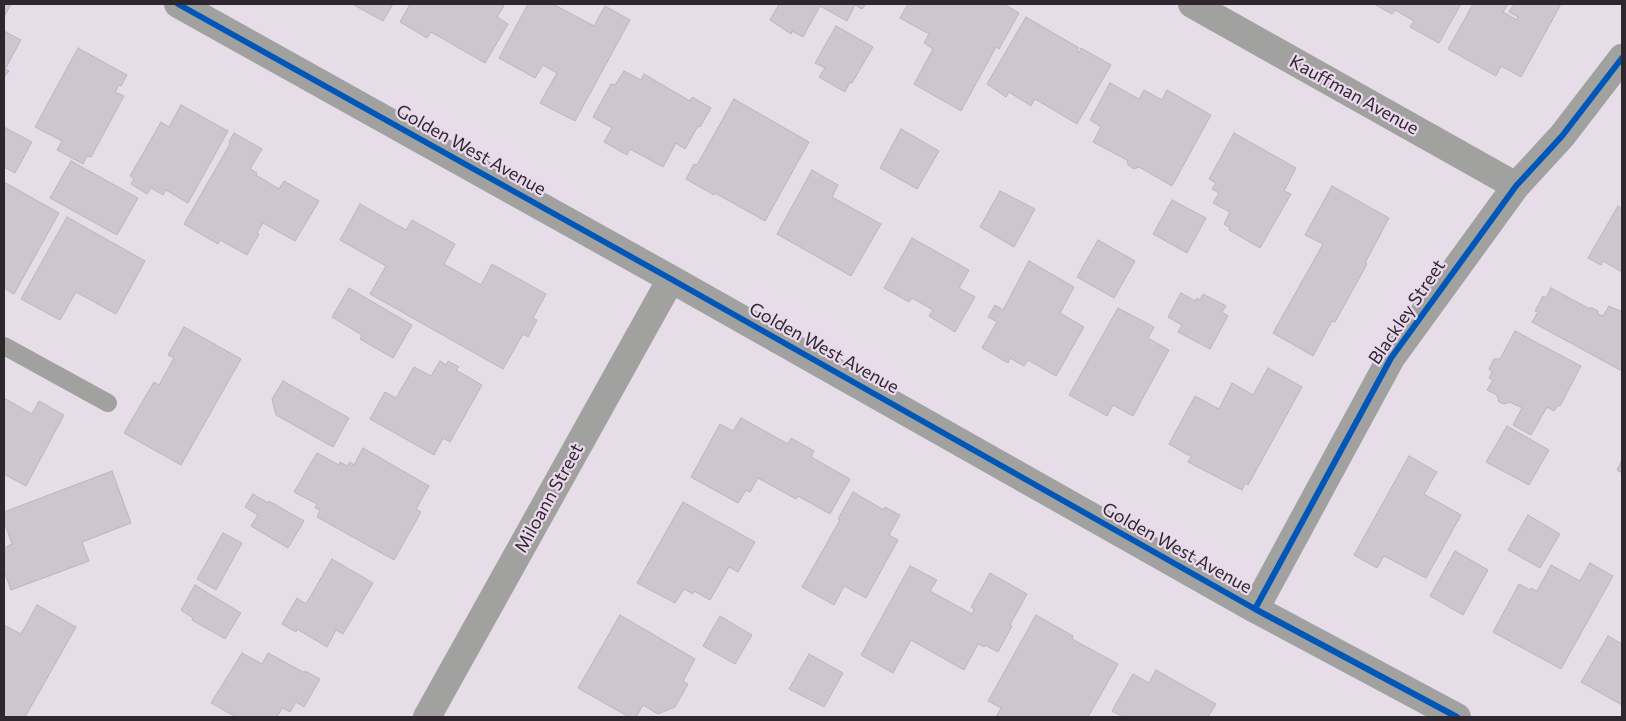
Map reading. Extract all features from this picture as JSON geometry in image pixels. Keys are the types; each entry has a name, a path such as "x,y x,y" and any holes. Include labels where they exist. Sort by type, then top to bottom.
{"street":[{"name":"Golden West Avenue","path":"178,4 671,279 1255,609 1457,717"},
{"name":"Kauffman Avenue","path":"1192,4 1516,186"},
{"name":"Blackley Street","path":"1255,609 1391,358 1516,186 1562,136 1622,58"},
{"name":"Miloann Street","path":"427,717 671,279"}],"lane":[{"path":"4,346 108,403"}],"building":[{"path":"4,4 11,4 4,17"},
{"path":"352,4 393,4 383,21"},
{"path":"410,4 499,4 504,6 497,17 508,24 485,63 431,32 427,38 400,22"},
{"path":"528,4 553,4 594,26 605,6 630,20 575,121 540,103 557,73 543,65 535,78 499,58"},
{"path":"779,4 866,4 862,9 855,5 847,21 820,6 803,37 792,31 791,34 770,20"},
{"path":"908,4 1004,4 1019,13 999,49 996,47 961,111 914,84 933,49 924,43 929,34 900,18"},
{"path":"1374,4 1461,4 1439,43 1410,27 1414,21 1395,10 1392,14"},
{"path":"1473,4 1508,4 1503,12 1517,20 1518,17 1509,12 1514,4 1561,4 1521,77 1501,66 1496,76 1448,49"},
{"path":"1026,17 1079,48 1077,51 1079,53 1081,48 1111,65 1077,124 1035,99 1031,106 1009,92 1006,97 987,84"},
{"path":"836,26 873,47 845,92 819,77 825,68 815,63"},
{"path":"4,31 21,40 5,69 9,71 5,76 4,76"},
{"path":"78,48 127,75 115,92 124,96 91,157 87,156 83,164 57,150 62,141 35,127"},
{"path":"624,71 641,80 644,74 690,101 692,97 711,108 685,149 676,143 663,167 630,149 627,155 604,142 612,128 593,117 611,84 615,85"},
{"path":"1110,83 1139,99 1144,90 1162,100 1167,90 1211,115 1172,186 1139,167 1134,169 1128,165 1127,160 1093,142 1101,127 1090,120"},
{"path":"734,99 809,142 765,221 686,179 694,164 697,165"},
{"path":"181,105 228,131 188,203 166,190 163,195 151,188 147,194 131,184 134,179 130,176 161,122 169,127"},
{"path":"4,127 32,142 15,173 4,167"},
{"path":"901,129 939,151 917,189 880,168"},
{"path":"234,133 262,149 250,169 257,173 256,175 279,189 284,181 319,201 295,241 263,223 247,255 220,240 218,244 184,224 230,144 229,142"},
{"path":"1234,133 1296,168 1284,191 1291,194 1260,248 1229,230 1230,228 1224,224 1230,212 1213,203 1219,193 1212,189 1216,183 1209,179"},
{"path":"71,161 138,198 117,235 50,198"},
{"path":"812,170 838,185 832,197 881,224 851,276 777,234"},
{"path":"4,182 59,213 14,294 4,288"},
{"path":"1332,186 1389,218 1365,263 1367,264 1335,322 1332,321 1313,356 1273,333 1323,244 1305,235"},
{"path":"1000,191 1035,209 1014,247 980,227"},
{"path":"1172,200 1206,218 1187,253 1153,234"},
{"path":"360,204 406,230 412,220 455,244 444,264 481,285 492,264 546,294 533,318 537,320 528,337 523,334 503,369 370,294 386,266 340,240"},
{"path":"1618,206 1622,209 1622,272 1603,261 1601,265 1588,258"},
{"path":"67,217 145,261 116,314 76,292 60,320 21,299"},
{"path":"912,238 969,270 959,288 975,297 955,332 929,316 933,310 912,298 909,302 884,288"},
{"path":"1098,240 1135,261 1114,298 1077,277"},
{"path":"1029,261 1074,287 1060,313 1084,327 1056,376 1028,360 1024,366 1010,358 1008,363 982,348 997,322 988,317 995,305 1003,310"},
{"path":"349,288 412,325 393,358 360,339 362,335 332,317"},
{"path":"1551,288 1588,308 1598,311 1598,314 1603,316 1609,306 1622,312 1622,371 1532,322 1538,312 1535,311 1543,296 1546,298"},
{"path":"1181,293 1195,301 1197,298 1200,300 1203,294 1226,306 1222,312 1228,316 1210,349 1178,332 1182,325 1168,317"},
{"path":"1118,308 1154,327 1148,338 1169,350 1133,416 1113,405 1107,416 1069,395"},
{"path":"184,327 241,359 181,465 124,433 154,382 159,385 174,358 168,355"},
{"path":"1515,331 1581,366 1560,406 1558,405 1554,411 1547,407 1531,435 1513,425 1522,408 1510,402 1504,404 1499,402 1497,395 1487,390 1493,380 1489,378 1492,372 1489,369 1494,359 1500,359"},
{"path":"440,361 446,365 448,361 459,367 456,370 482,385 450,442 443,438 434,455 370,419 385,392 396,398 414,367 431,376"},
{"path":"1268,368 1302,387 1248,485 1245,483 1242,490 1188,462 1192,455 1188,455 1169,444 1195,396 1219,409 1232,383 1253,395"},
{"path":"283,381 349,418 333,447 276,415 272,399"},
{"path":"4,398 32,414 39,401 64,415 26,486 4,474"},
{"path":"741,418 788,444 791,438 814,451 811,457 850,479 830,514 798,496 796,499 758,478 750,492 746,490 738,503 691,477 720,424 733,431"},
{"path":"1507,426 1549,450 1529,485 1486,462"},
{"path":"363,448 429,486 416,509 421,512 394,560 317,517 320,510 315,508 317,504 294,492 317,453 339,465 340,462 347,466 350,462 354,465"},
{"path":"1409,456 1437,472 1424,494 1461,515 1426,578 1384,556 1377,568 1354,555"},
{"path":"1622,460 1622,473 1617,470"},
{"path":"112,471 131,523 82,542 89,561 11,590 4,571 4,548 12,544 4,521 4,512"},
{"path":"853,492 884,510 885,507 900,515 889,535 898,540 866,598 844,586 834,605 802,587 840,520 838,519"},
{"path":"253,494 304,521 288,548 251,526 258,515 245,507"},
{"path":"683,502 755,542 738,572 729,567 710,600 694,591 693,594 684,589 675,603 637,583"},
{"path":"1528,515 1560,534 1540,568 1508,550"},
{"path":"223,533 242,543 216,590 197,579"},
{"path":"1455,551 1488,570 1463,615 1430,596"},
{"path":"332,559 373,583 343,634 336,630 327,647 297,629 296,632 282,624 297,598 306,604"},
{"path":"1590,563 1613,576 1561,669 1493,632 1519,584 1530,590 1531,588 1537,591 1551,565 1580,581"},
{"path":"910,566 937,580 930,591 972,614 974,609 971,607 990,573 1027,594 998,652 985,645 984,647 978,644 964,670 911,640 893,673 861,655"},
{"path":"195,585 241,613 225,639 192,620 193,618 181,610"},
{"path":"37,605 76,627 25,717 4,717 4,625 21,634"},
{"path":"620,615 695,659 683,681 688,684 675,707 658,714 643,705 636,717 629,717 578,688"},
{"path":"1036,615 1073,636 1072,639 1118,664 1088,717 996,717 1001,708 988,701"},
{"path":"720,616 752,635 735,664 703,646"},
{"path":"1608,636 1622,644 1622,705 1581,682"},
{"path":"242,653 262,664 268,653 320,679 304,707 296,702 290,712 282,708 277,717 236,717 211,703"},
{"path":"809,654 843,673 824,707 789,689"},
{"path":"1156,670 1216,704 1208,717 1123,717 1112,711 1133,674 1149,683"}],"cycle path":[{"path":"178,4 671,279 1255,609 1457,717"},
{"path":"1255,609 1391,358 1516,186 1562,136 1622,58"}]}
